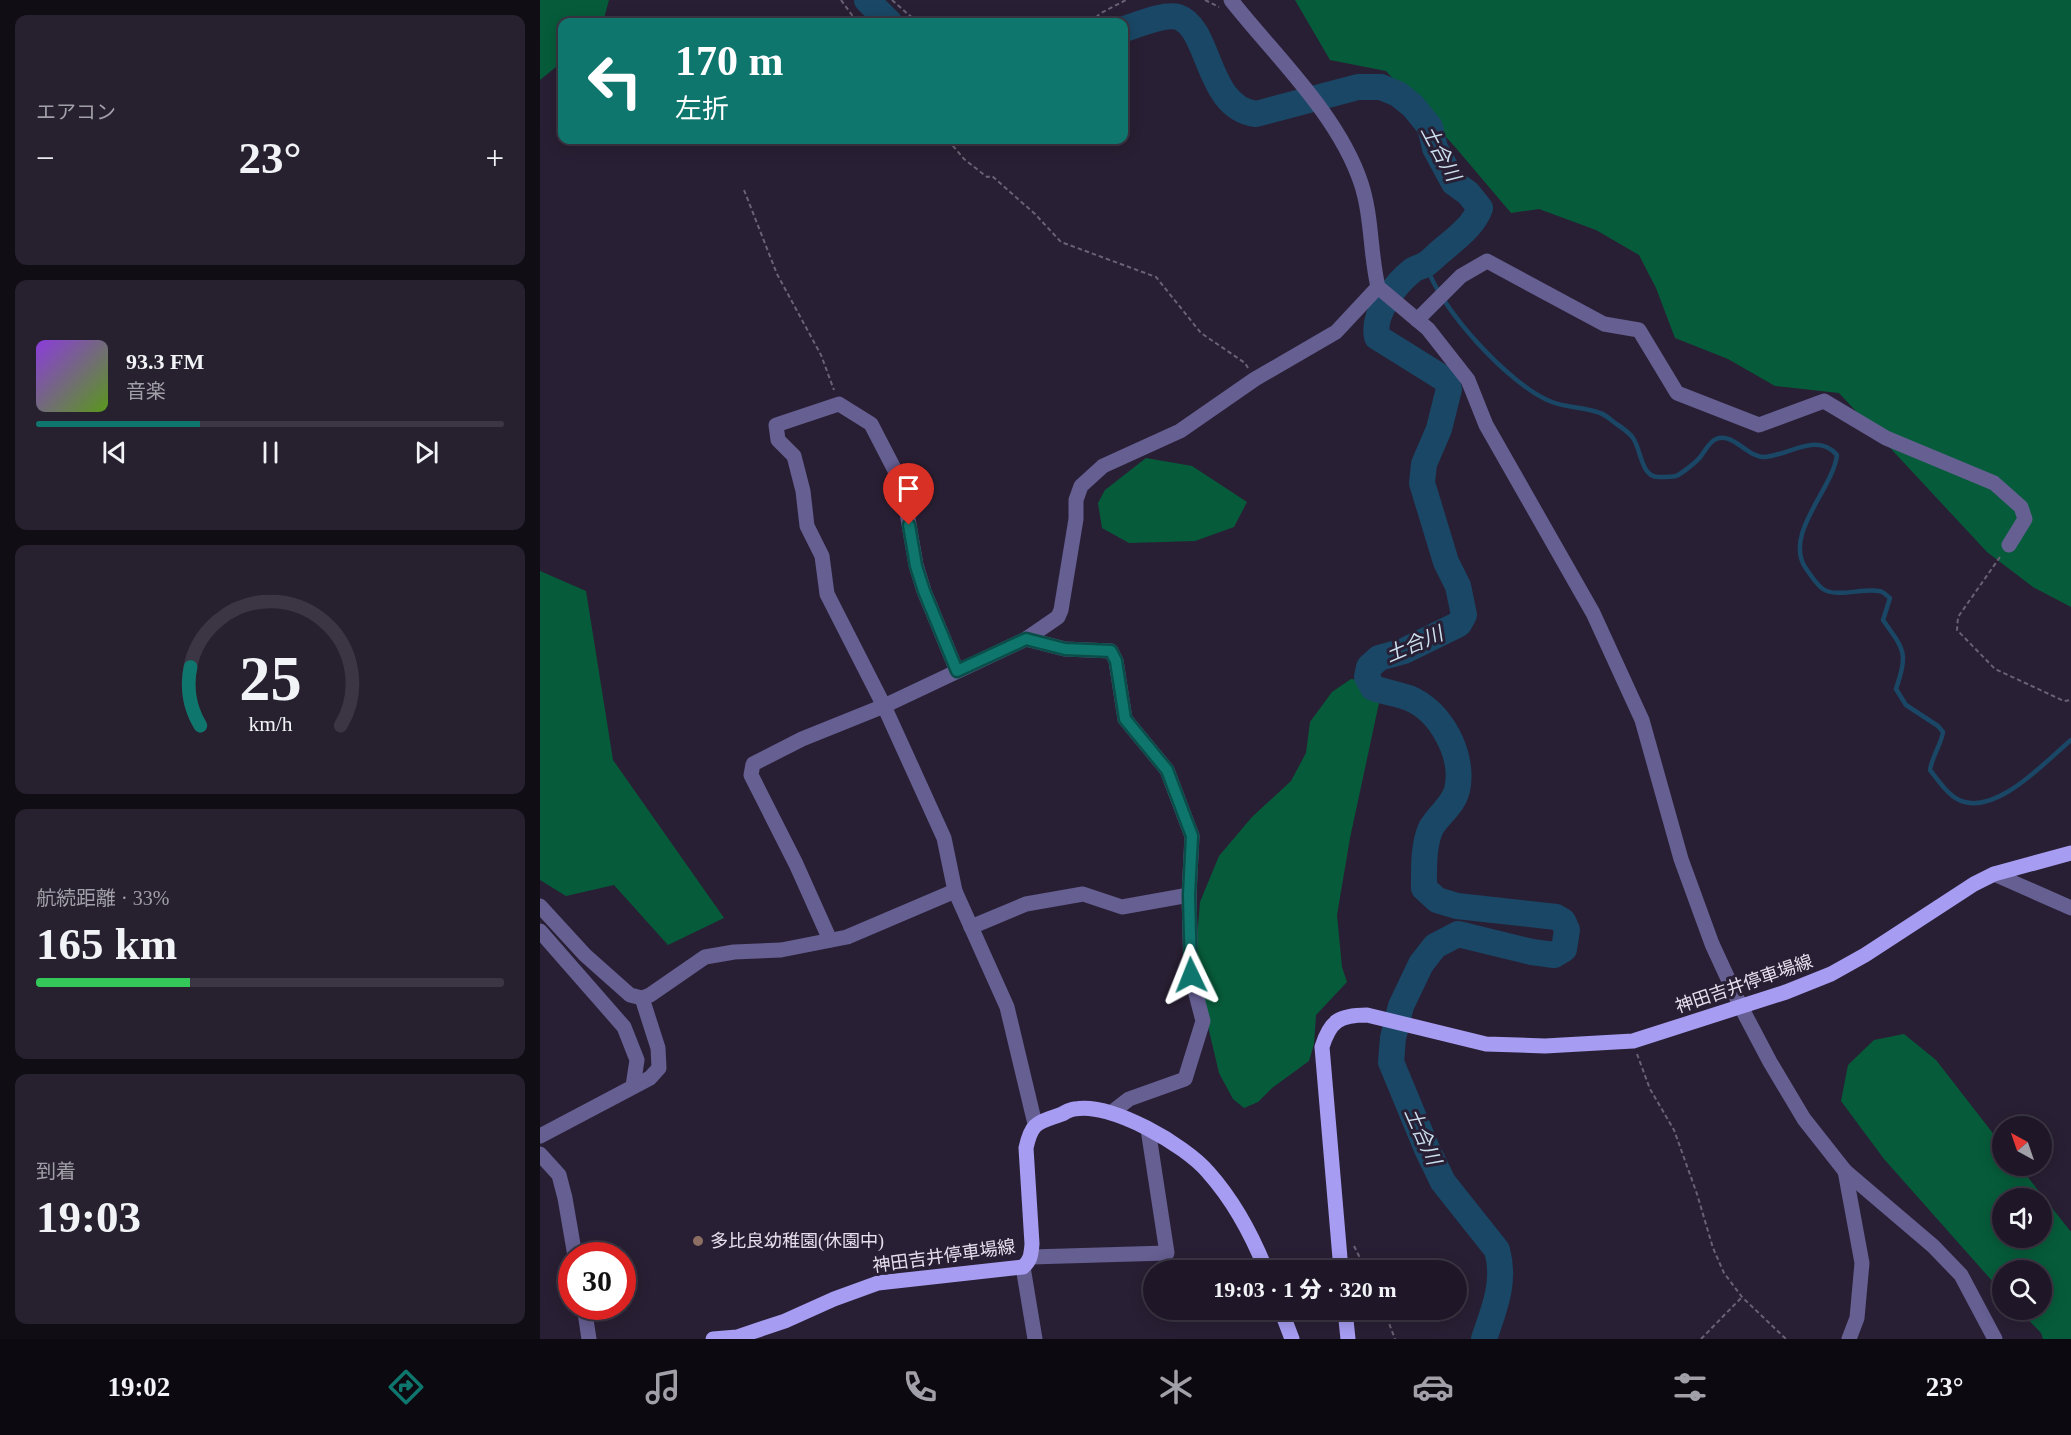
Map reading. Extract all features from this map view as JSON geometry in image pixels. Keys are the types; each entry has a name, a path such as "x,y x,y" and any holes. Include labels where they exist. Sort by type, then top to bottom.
{"main road":[{"name":"神田吉井停車場線","path":"1340,1260 1322,1047 1328,1029 1348,1015 1367,1015 1486,1044 1545,1046 1633,1041 1741,1007 1830,974 1865,955 1974,884 1994,874 2071,853"},
{"path":"1035,1124 1075,1108 1111,1113 1148,1129 1187,1153 1208,1171 1243,1220 1261,1260"},
{"name":"神田吉井停車場線","path":"713,1339 737,1337 775,1325 878,1282 1027,1262 1026,1148 1029,1134 1035,1124"},
{"path":"1285,1320 1292,1339"},
{"path":"1346,1320 1348,1339"}],"street":[{"path":"1231,0 1310,96 1341,138 1361,182 1378,287 1428,329 1468,381 1486,425 1593,613 1642,720 1681,859 1712,944 1770,1062 1804,1119 1845,1171 1947,1259 1961,1275 1995,1339"},
{"path":"1417,320 1461,276 1487,261 1604,324 1639,330 1677,393 1760,425 1824,401 1886,438 1994,483 2021,507 2025,519 2008,545"},
{"path":"830,940 796,864 751,775 753,764 802,739 884,706 1026,639 1058,617 1076,519 1076,500 1082,486 1103,466 1180,431 1255,380 1336,332 1378,287"},
{"path":"957,671 916,566 902,484 871,424 839,404 776,425 778,440 794,456 803,491 807,526 822,556 827,594 884,706 944,838 955,891 1007,1006 1035,1124"},
{"path":"1026,639 1065,649 1111,651 1116,661 1125,719 1167,770 1192,836 1189,895 1191,975 1203,1021 1185,1079 1129,1100 1111,1113"},
{"path":"1994,874 2071,909"},
{"path":"540,906 585,955 630,995 642,998 705,957 734,952 781,950 847,937 955,891"},
{"path":"971,927 1026,904 1083,894 1122,907 1189,895"},
{"path":"540,931 624,1027 637,1060 633,1086"},
{"path":"540,1136 650,1078 658,1068 658,1048 642,998"},
{"path":"1035,1339 1027,1262 1167,1253 1148,1129"},
{"path":"540,1154 559,1175 573,1242"},
{"path":"1845,1171 1862,1263 1857,1318 1849,1339"},
{"path":"586,1320 589,1339"}],"path":[{"path":"840,0 854,18"},
{"path":"892,0 912,18"},
{"path":"1095,18 1126,0"},
{"path":"951,144 964,159 987,177 992,176 1035,214 1061,242 1156,277 1201,333 1245,363 1255,380"},
{"path":"744,190 777,274 821,355 839,404"},
{"path":"2008,545 1958,617 1957,630 1995,669 2064,701 2071,700"},
{"path":"1633,1041 1650,1089 1674,1130 1713,1248 1724,1273 1742,1297 1786,1339"},
{"path":"1701,1339 1742,1297"},
{"path":"1388,1320 1395,1339"}],"green space":[{"path":"540,0 609,0 604,18 558,18 558,65 540,80"},
{"path":"1295,0 2071,0 2071,607 2033,587 1987,552 1839,393 1775,386 1728,359 1675,338 1656,288 1639,255 1596,230 1539,209 1511,213 1386,71 1330,60"},
{"path":"1146,458 1192,466 1247,502 1234,527 1195,541 1129,543 1102,528 1098,503 1105,490"},
{"path":"540,571 586,591 613,760 724,918 668,945 614,885 566,896 540,880"},
{"path":"1351,679 1373,682 1379,703 1350,838 1337,915 1342,967 1347,982 1316,1015 1314,1044 1309,1061 1272,1088 1258,1102 1244,1108 1233,1099 1219,1073 1204,1009 1196,952 1200,902 1219,856 1252,817 1291,781 1306,753 1310,722 1332,692"},
{"path":"1904,1034 1936,1060 1992,1132 1992,1176 2027,1176 2036,1188 1992,1188 1992,1248 2052,1248 2052,1208 2071,1232 2071,1339 2043,1339 2041,1333 2029,1320 2052,1320 2052,1260 1992,1260 1992,1281 1884,1159 1841,1101 1848,1065 1874,1040"}],"waterway":[{"name":"土合川","path":"867,0 885,18"},
{"name":"土合川","path":"1128,28 1172,16 1189,24 1227,98 1240,109 1256,114 1358,87 1381,87 1398,94 1413,106 1430,127 1435,148 1454,183 1468,193 1480,208 1473,221 1463,232 1430,261 1413,270 1392,291 1381,309 1376,328 1377,337 1446,380 1449,389 1439,429 1424,464 1422,483 1446,562 1458,586 1464,615 1459,624 1404,651 1379,658 1369,667 1367,677 1373,688 1409,698 1421,704 1440,724 1454,749 1459,777 1457,790 1428,835 1424,858 1424,888 1437,900 1457,906 1556,917 1563,921 1567,930 1564,949 1554,955 1458,934 1435,946 1421,964 1401,1006 1393,1038 1391,1062 1443,1182 1497,1250 1499,1284 1495,1306 1484,1339"},
{"path":"1426,264 1433,282 1460,322 1497,363 1516,380 1552,402 1594,411 1608,418 1633,438 1645,468 1652,476 1678,475 1697,461 1711,442 1722,438 1734,442 1753,454 1765,457 1812,445 1829,448 1837,455 1834,468 1805,526 1800,554 1805,567 1816,582 1828,592 1879,591 1890,598 1883,620 1900,646 1903,659 1896,689 1906,705 1938,726 1943,732 1930,770 1959,800 1973,803 1988,801 2003,794 2019,785 2071,740"}],"place":[{"name":"多比良幼稚園(休園中)","path":"698,1241"}],"route":[{"path":"909,525 916,566 924,591 957,671 1026,639 1065,649 1111,651 1116,661 1125,719 1167,770 1192,836 1189,895 1191,975"}]}
